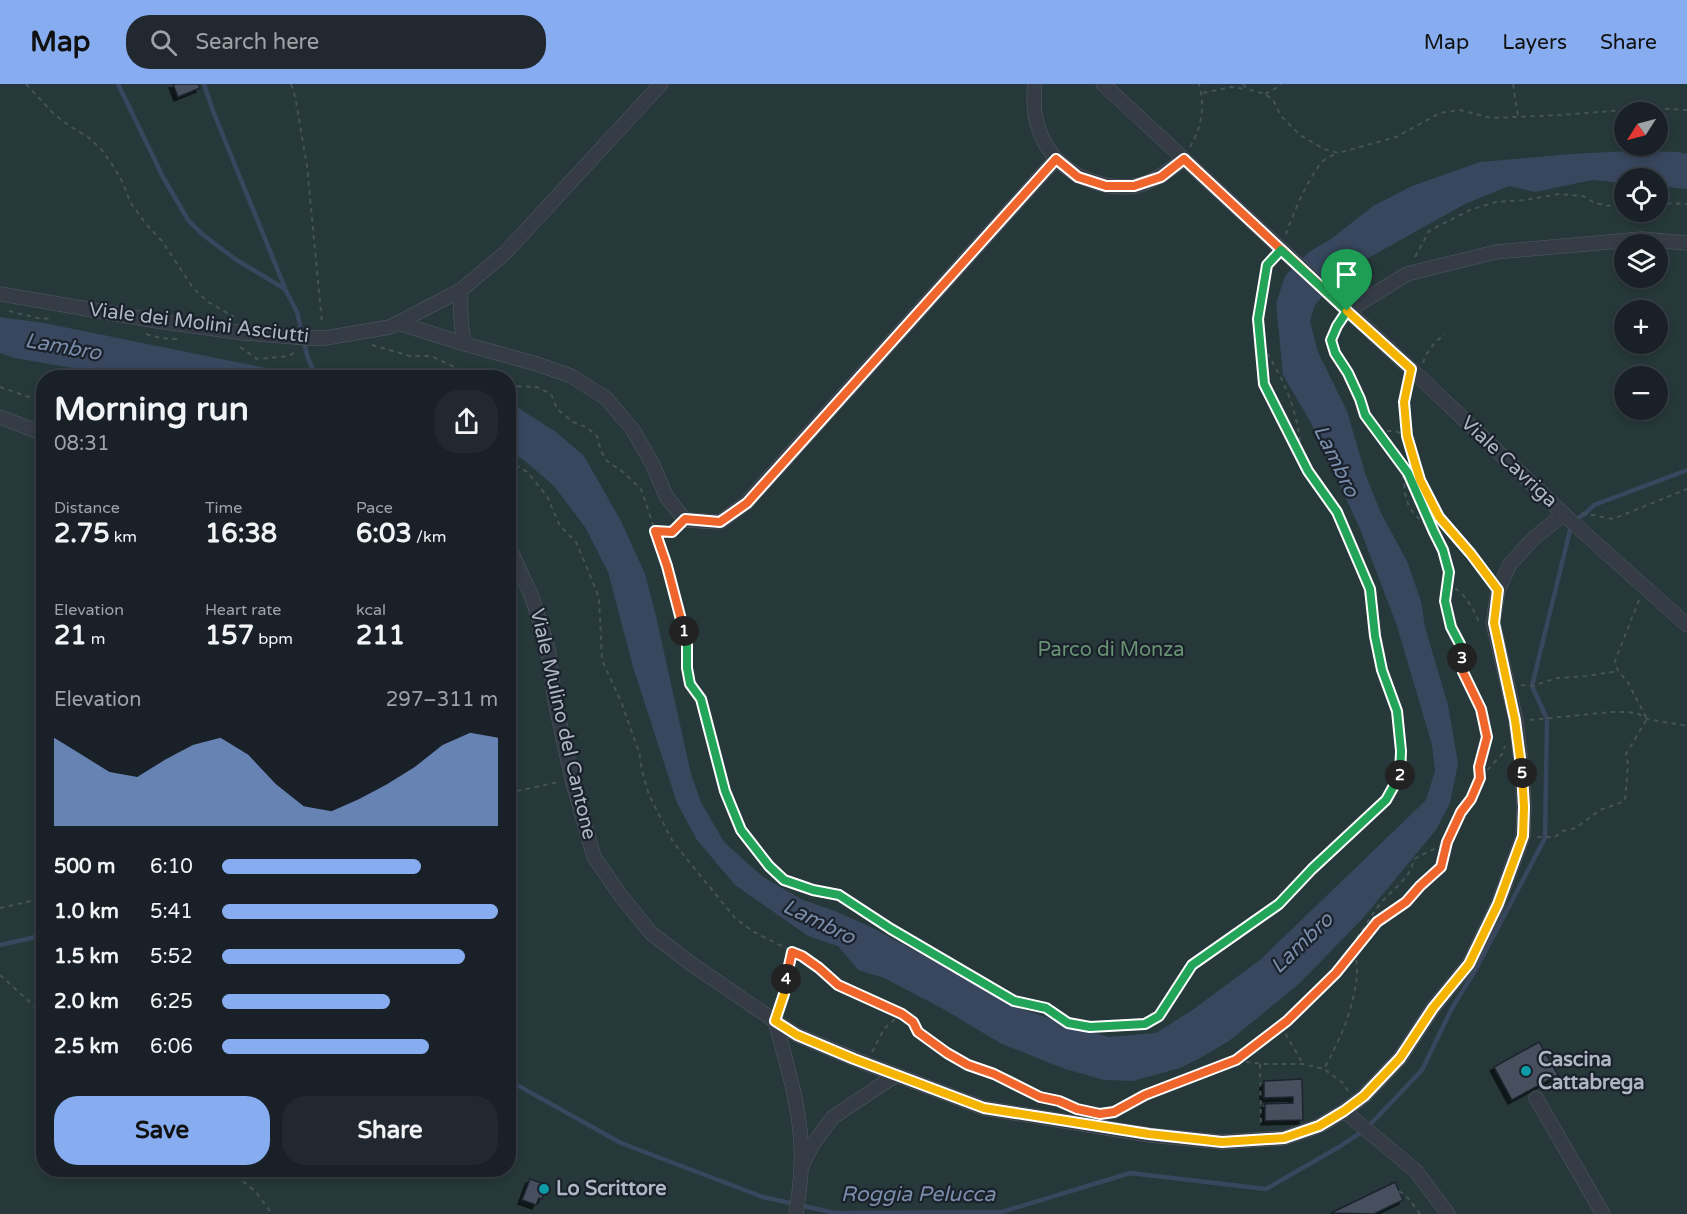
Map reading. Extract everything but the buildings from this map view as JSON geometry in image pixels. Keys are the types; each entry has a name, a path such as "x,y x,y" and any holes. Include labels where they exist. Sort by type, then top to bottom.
{"lane":[{"name":"Viale dei Molini Asciutti","path":"0,294 157,321 244,333 303,338 325,338 390,327 461,290 505,253 661,84"},
{"path":"1035,84 1033,100 1036,122 1043,142 1056,159 1078,177 1106,186 1134,186 1161,177 1184,159"},
{"path":"1102,84 1281,250"},
{"path":"398,323 571,376 606,398 633,430 653,465 666,496 685,519 720,522 747,503 1056,159"},
{"path":"1347,311 1407,274 1496,252 1642,239 1687,243"},
{"name":"Viale Cavriga","path":"1281,250 1564,514 1687,625"},
{"path":"461,290 459,312 465,344"},
{"path":"0,417 36,431"},
{"name":"Viale Mulino del Cantone","path":"516,562 532,597 548,648 555,701 572,778 594,857 621,896 651,933 690,963 797,1035 984,1108 1159,1136 1222,1142 1284,1138 1319,1126 1344,1111 1364,1096 1400,1058 1433,1008 1469,964 1498,904 1523,836 1522,770 1515,720 1494,623 1498,590 1510,564 1534,538 1564,514"},
{"path":"775,1021 795,1100 800,1131 801,1167 797,1204"},
{"path":"801,1167 813,1144 833,1117 896,1075"},
{"path":"1536,1098 1603,1214"},
{"path":"1344,1111 1416,1170 1448,1214"}],"path":[{"path":"26,84 53,113 101,149 118,173 130,202 162,241 193,288 208,302 236,318"},
{"path":"291,84 307,166 320,312 325,338"},
{"path":"1184,159 1198,135 1203,113 1199,84"},
{"path":"1243,84 1247,89"},
{"path":"1265,94 1281,84"},
{"path":"1513,84 1518,116"},
{"path":"1202,93 1231,87 1265,94 1273,100 1281,116 1300,135 1324,149 1338,153"},
{"path":"516,386 537,387 551,394 557,409 573,422 586,426 597,436 607,461 641,489 667,566 687,645 690,684 701,699 725,791 741,830 769,866 784,880 813,890 839,895 891,929 1014,1001 1046,1008 1068,1023 1090,1027 1145,1024 1159,1016 1192,965 1279,904 1312,869 1386,800 1400,776 1401,751 1397,711 1382,670 1375,636 1370,589 1337,512 1308,471 1264,384 1258,319 1267,265 1281,250 1298,204 1313,176 1323,160 1338,153 1396,137 1440,113 1460,110 1491,118 1650,108 1687,110"},
{"path":"1407,274 1429,231 1470,210 1496,202 1526,200 1558,194 1583,196 1595,203 1608,206 1614,204"},
{"path":"1668,203 1687,204"},
{"path":"1347,311 1331,340 1335,353 1348,373 1365,415 1408,473 1443,550 1449,572 1445,601 1451,627 1460,644 1463,672 1481,709 1485,723 1487,737 1479,767 1480,778"},
{"path":"1445,334 1433,344 1415,373 1404,402 1407,436 1420,480 1439,517 1498,590"},
{"path":"366,343 411,356 431,356 461,370"},
{"path":"1261,344 1274,364 1294,411 1300,432 1301,457"},
{"path":"0,387 36,399"},
{"path":"1377,430 1395,431 1407,436"},
{"path":"1395,455 1404,480 1404,494 1409,507 1434,532"},
{"path":"516,465 527,472 547,496 560,526 576,542 588,570 599,598 602,660 622,704 639,752 642,771 650,795 673,842 735,918 754,932 802,956 838,985 902,1014 913,1022 918,1032 968,1065 994,1074 1040,1097 1059,1101 1077,1109"},
{"path":"1564,514 1586,513 1613,519 1687,489"},
{"path":"655,531 672,532 685,519"},
{"path":"1641,583 1639,600 1615,661 1618,671 1627,681 1647,719"},
{"path":"1448,584 1470,602 1480,624"},
{"path":"1507,683 1532,686 1557,678 1618,671"},
{"path":"1515,720 1611,712 1639,714 1647,719 1687,726"},
{"path":"1523,836 1555,837 1563,831 1576,828 1600,810 1625,801 1628,764 1626,754 1647,719"},
{"path":"1106,1114 1145,1095 1236,1060 1281,1026 1336,973 1377,922 1406,902 1441,867 1447,842 1461,812 1471,799 1480,778 1502,754 1505,745"},
{"path":"516,791 572,778"},
{"path":"1324,1069 1339,1038 1355,992 1357,970 1355,940 1381,904 1405,879 1412,868 1414,859 1447,842"},
{"path":"0,908 36,900"},
{"path":"775,1021 784,994 792,952"},
{"path":"0,975 36,1008"},
{"path":"867,1064 884,1029 902,1014"},
{"path":"1281,1026 1303,1064"},
{"path":"1236,1060 1303,1064 1324,1069 1343,1083 1348,1091"},
{"path":"1260,1063 1262,1139"},
{"path":"238,1177 256,1192 272,1214"},
{"path":"1399,1191 1409,1199 1420,1214"}],"green space":[{"name":"Parco di Monza","path":"0,84 1687,84 1687,1214 0,1214"}],"water":[{"name":"Lambro","path":"1614,152 1614,156 1668,156 1668,152 1677,152 1687,154 1687,189 1668,187 1668,168 1614,168 1614,182 1592,180 1535,192 1509,186 1465,204 1363,261 1338,278 1315,305 1310,321 1318,352 1347,411 1366,476 1381,513 1407,561 1421,601 1425,627 1448,705 1458,763 1450,803 1436,830 1364,917 1299,984 1229,1041 1180,1068 1133,1081 1104,1080 1065,1069 1000,1043 945,1010 884,978 858,970 838,946 808,936 735,885 697,840 677,803 633,667 608,572 585,527 554,486 516,455 516,406 556,432 584,456 621,521 645,574 691,774 701,802 724,842 763,877 803,900 873,928 1021,1009 1108,1037 1156,1033 1191,1011 1261,959 1426,800 1435,771 1432,745 1397,626 1360,529 1310,421 1283,375 1276,303 1285,276 1309,252 1331,239 1373,206 1412,186 1480,162"},
{"name":"Lambro","path":"0,317 44,323 266,368 352,370 84,370 14,358 0,353"}],"waterway":[{"path":"118,84 163,177 188,220 202,234 235,259 285,289 297,312 313,370"},
{"path":"204,84 285,288"},
{"name":"Roggia Pelucca","path":"516,1084 621,1143 763,1197 835,1213 1002,1212 1130,1173 1266,1189 1366,1129 1422,1070 1452,1008 1476,969 1545,838 1547,719 1532,686 1572,522 1594,505 1687,470"},
{"name":"Roggia Pelucca","path":"0,945 36,937"}],"place":[{"name":"Cascina Cattabrega","path":"1526,1071"},
{"name":"Lo Scrittore","path":"544,1189"}],"route":[{"path":"1347,311 1184,159 1161,177 1134,186 1106,186 1078,177 1056,159 747,503 720,522 685,519 672,532 655,531 667,566 687,645 690,684 701,699 725,791 741,830 769,866 784,880 813,890 839,895 891,929 1014,1001 1046,1008 1068,1023 1090,1027 1145,1024 1159,1016 1192,965 1279,904 1312,869 1386,800 1400,776 1401,751 1397,711 1382,670 1375,636 1370,589 1337,512 1308,471 1264,384 1258,319 1267,265 1281,250 1347,311 1333,333 1331,340 1335,353 1348,373 1365,415 1408,473 1443,550 1449,572 1445,601 1451,627 1460,644 1463,672 1481,709 1487,737 1479,767 1480,778 1447,842 1441,867 1406,902 1377,922 1336,973 1287,1021 1236,1060 1145,1095 1106,1114 1077,1109 1059,1101 1040,1097 994,1074 968,1065 918,1032 913,1022 902,1014 838,985 819,968 792,952 784,994 775,1021 797,1035 854,1059 984,1108 1063,1122 1222,1142 1284,1138 1319,1126 1364,1096 1400,1058 1433,1008 1469,964 1498,904 1523,836 1522,770 1515,720 1494,623 1498,590 1439,517 1420,480 1407,436 1404,402 1411,369 1347,311"}]}
